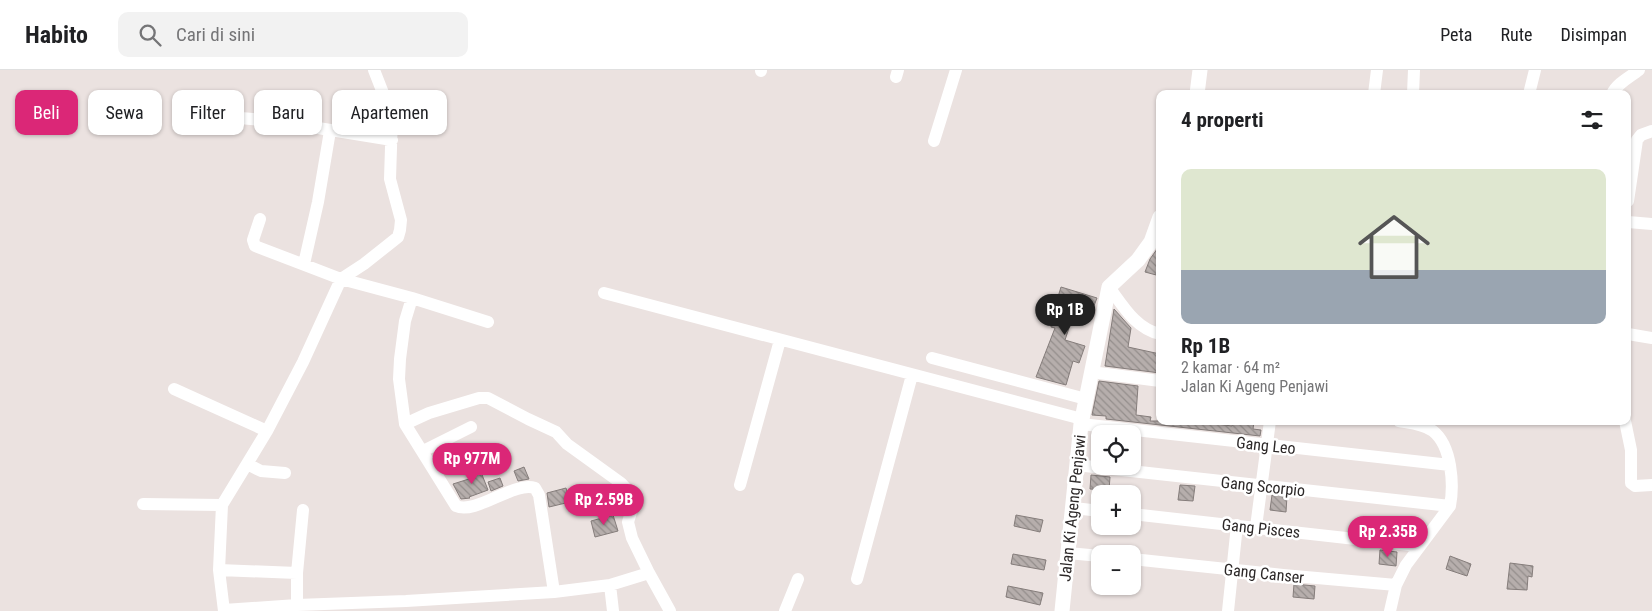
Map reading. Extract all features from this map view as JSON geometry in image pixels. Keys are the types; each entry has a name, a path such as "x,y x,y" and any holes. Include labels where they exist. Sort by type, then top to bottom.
{"main road":[{"path":"1198,90 1200,70"},
{"path":"1109,287 1138,260 1151,242 1156,228"},
{"name":"Jalan Ki Ageng Penjawi","path":"1062,611 1082,422 1109,287"}],"street":[{"path":"374,70 392,116 390,179 401,220 398,236 364,264 341,279 304,362 267,431 222,505 219,570 224,611 297,605 406,606 610,585 649,573"},
{"path":"934,141 956,70"},
{"path":"1374,90 1376,70"},
{"path":"1413,90 1414,70"},
{"path":"1530,90 1535,70"},
{"path":"1614,90 1639,70"},
{"path":"244,119 392,140"},
{"path":"304,264 318,202 330,131"},
{"path":"1631,181 1637,140 1641,135 1652,131"},
{"path":"260,220 253,240 256,246 341,279 412,298 488,322"},
{"path":"1631,222 1652,224"},
{"path":"1109,287 1137,323 1144,329 1156,333"},
{"name":"Gang Leo","path":"604,293 1082,422 1450,465"},
{"path":"412,298 405,321 400,359 399,379 405,424 452,502 459,508 471,507 523,488 535,488 539,495 554,592"},
{"path":"1631,334 1652,338"},
{"path":"740,485 780,340"},
{"path":"932,358 1086,399"},
{"path":"1091,372 1156,380"},
{"path":"857,579 912,375"},
{"path":"174,389 267,431"},
{"path":"405,424 429,413 479,398 488,398 556,432 567,444 622,483 631,494 634,503 628,527 649,573 670,611"},
{"path":"1256,528 1270,425"},
{"path":"1390,611 1396,585 1406,564 1450,506 1453,485 1450,465 1442,443 1435,426 1419,425"},
{"path":"1626,425 1631,450 1631,483 1635,486 1652,485"},
{"path":"423,451 471,427"},
{"path":"247,464 261,471 284,473"},
{"name":"Gang Scorpio","path":"1076,465 1450,506"},
{"path":"143,504 222,505"},
{"path":"1074,508 1091,510"},
{"path":"297,605 297,573 303,510"},
{"name":"Gang Pisces","path":"1141,515 1418,546"},
{"path":"1228,611 1237,525"},
{"path":"1068,553 1091,555"},
{"name":"Gang Canser","path":"1141,560 1396,585"},
{"path":"219,570 297,573"},
{"path":"785,611 798,579"},
{"path":"610,585 614,611"}],"building":[{"path":"1156,251 1156,275 1145,272"},
{"path":"1061,287 1097,298 1088,321 1073,316 1065,340 1085,346 1079,363 1073,361 1066,385 1036,377 1055,328 1051,327 1051,320"},
{"path":"1114,309 1131,328 1128,347 1156,353 1156,372 1105,366"},
{"path":"1099,381 1138,386 1136,415 1151,417 1150,421 1156,421 1156,425 1106,419 1106,416 1092,415"},
{"path":"1160,425 1254,425 1253,429 1261,430 1260,436"},
{"path":"479,467 488,490 470,498 461,499 453,484 472,478 469,470"},
{"path":"524,467 529,479 518,481 514,471"},
{"path":"1091,475 1110,477 1109,485 1091,485 1090,489"},
{"path":"500,478 503,486 491,491 488,482"},
{"path":"1180,485 1195,486 1193,501 1178,500"},
{"path":"566,488 570,502 549,507 547,493"},
{"path":"617,491 621,505 609,509 605,495"},
{"path":"1272,495 1287,496 1286,512 1270,510"},
{"path":"613,515 618,531 595,537 591,521"},
{"path":"1016,515 1043,520 1040,532 1014,526"},
{"path":"1401,527 1419,529 1418,535 1416,538 1400,536"},
{"path":"1380,550 1397,552 1396,566 1379,564"},
{"path":"1013,554 1046,560 1044,570 1011,564"},
{"path":"1450,556 1471,564 1467,576 1446,569"},
{"path":"1510,563 1533,566 1532,577 1528,576 1527,590 1507,589"},
{"path":"1294,584 1315,586 1314,599 1293,597"},
{"path":"1008,586 1043,593 1040,605 1006,597"}]}
